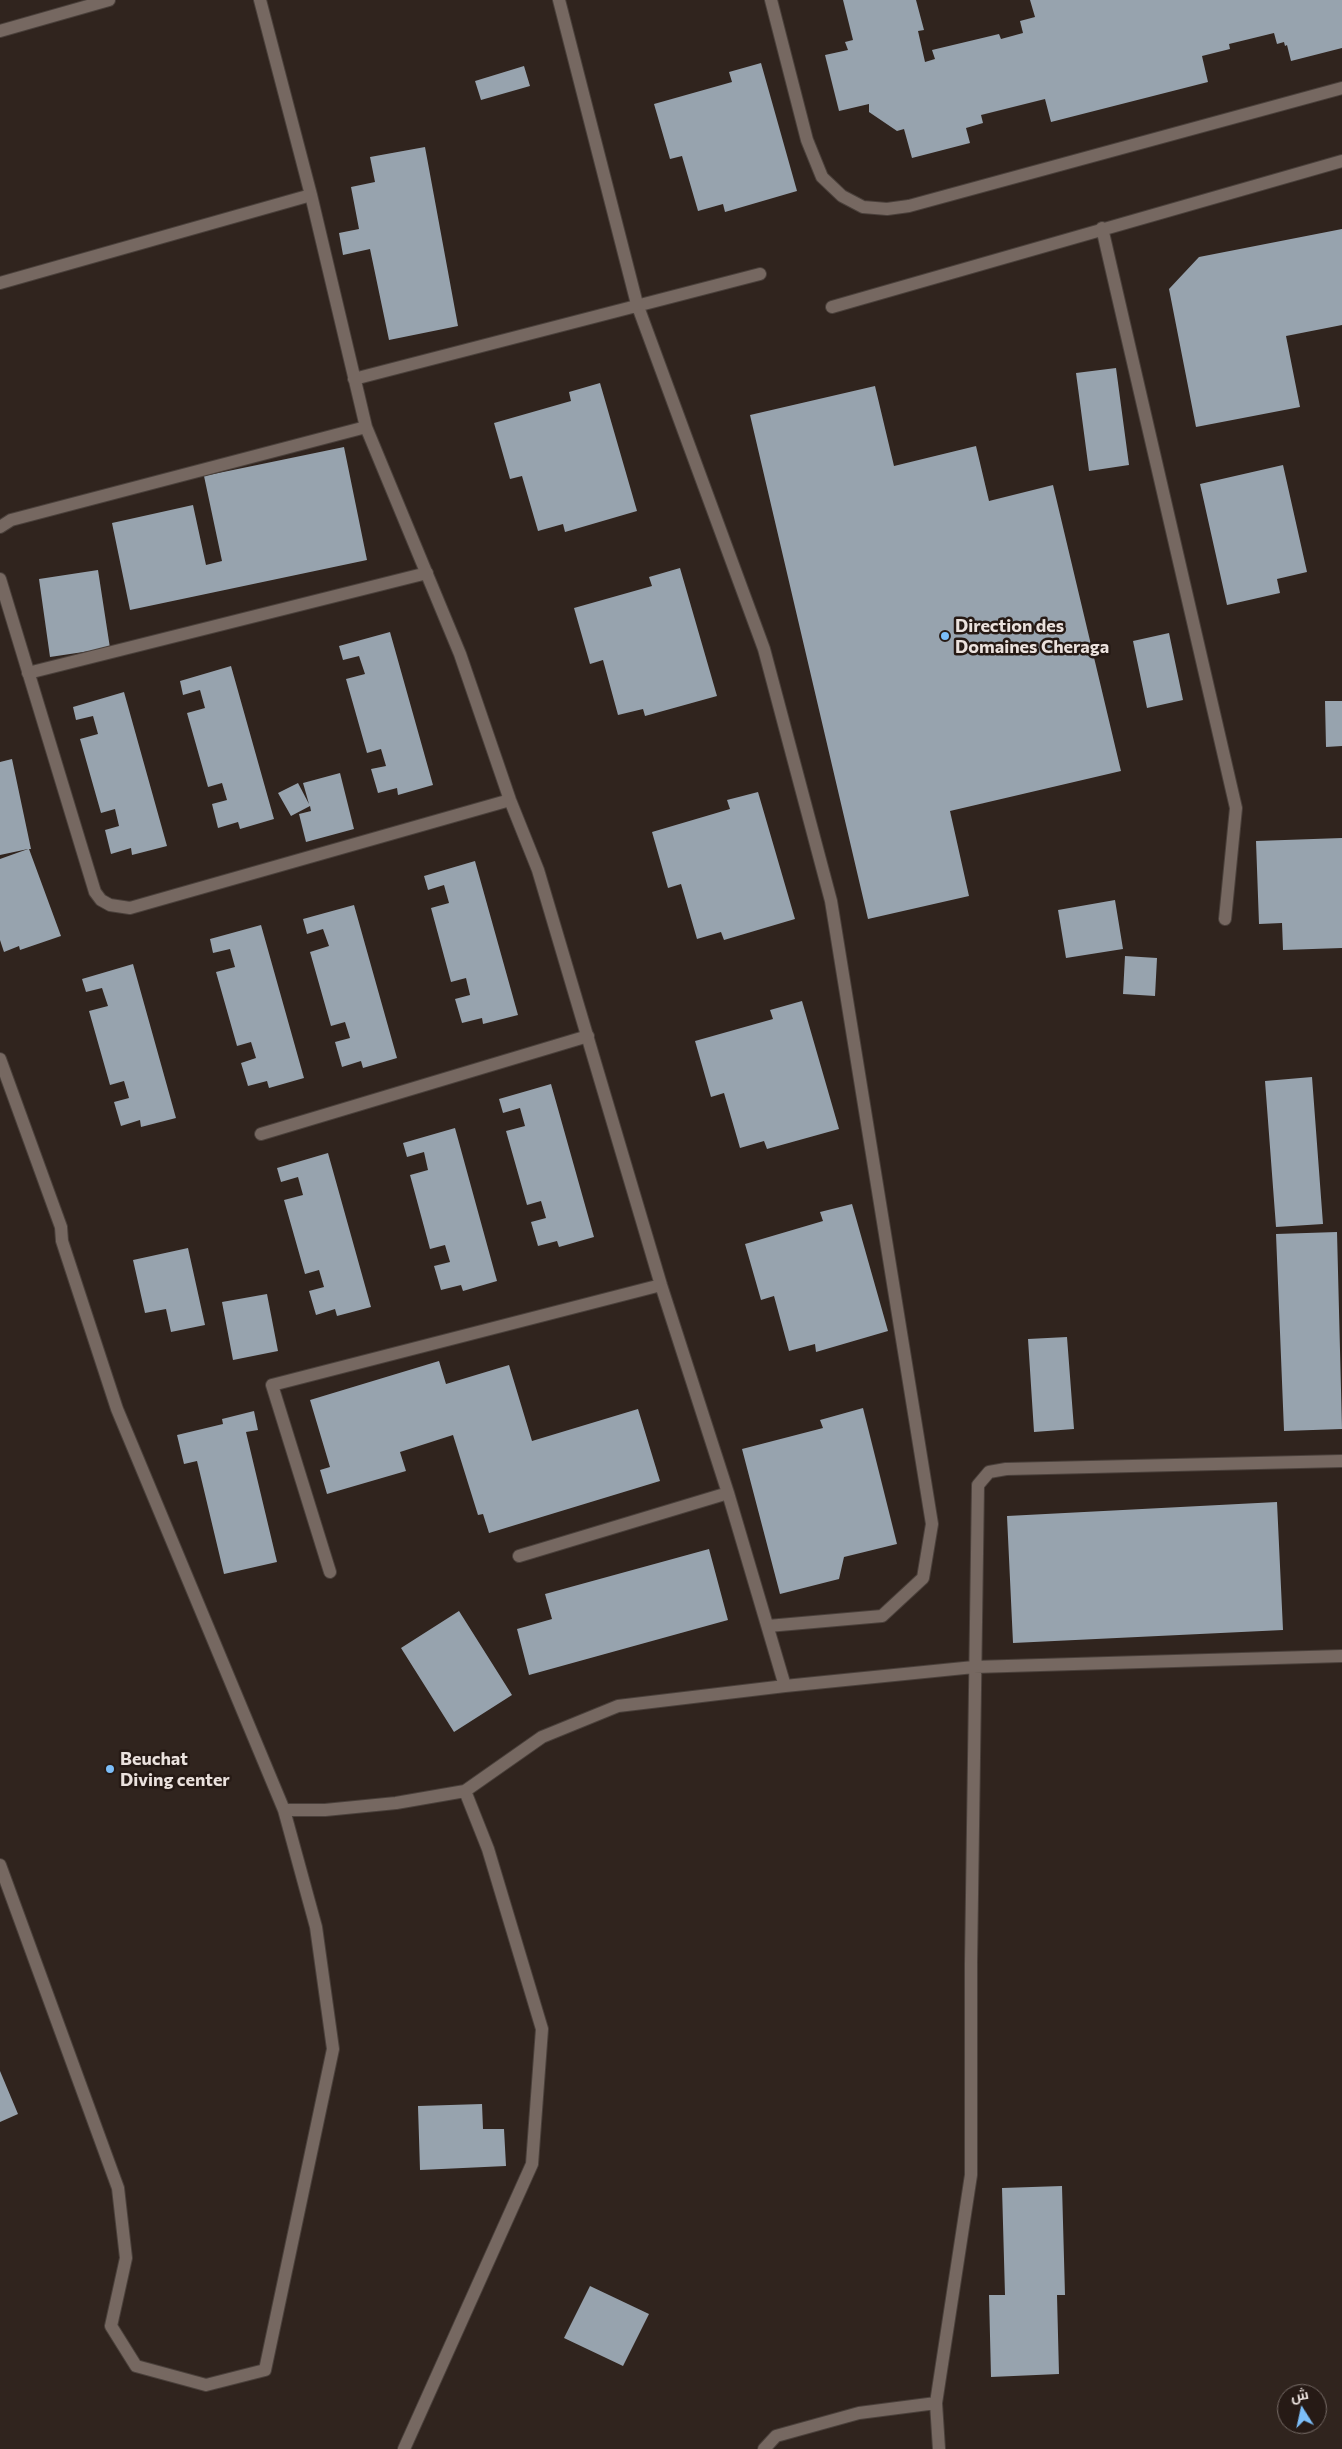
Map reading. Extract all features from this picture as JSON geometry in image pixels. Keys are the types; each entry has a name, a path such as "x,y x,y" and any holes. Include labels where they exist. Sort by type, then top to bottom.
{"street":[{"path":"0,31 109,0"},
{"path":"260,0 311,195 366,427 460,654 510,800 538,870 662,1285 728,1493 785,1686"},
{"path":"559,0 637,304 764,649 831,902 932,1524 923,1578 882,1616 768,1626"},
{"path":"771,0 807,140 822,177 842,196 863,207 887,209 909,206 1342,88"},
{"path":"832,306 1342,161"},
{"path":"0,283 311,195"},
{"path":"1102,228 1236,808 1224,919"},
{"path":"354,379 637,304 760,274"},
{"path":"0,527 11,520 366,427"},
{"path":"28,673 427,573"},
{"path":"0,579 95,892 101,900 119,908 139,905 510,800"},
{"path":"261,1134 588,1036"},
{"path":"0,1059 61,1227 62,1241 117,1409 284,1810 316,1927 333,2049 265,2370 206,2385 136,2366 111,2326 126,2258 118,2188 0,1865"},
{"path":"330,1572 272,1385 662,1285"},
{"path":"939,2449 936,2402 971,2175 974,1667 978,1485 989,1472 1006,1468 1342,1461"},
{"path":"519,1556 728,1493"},
{"path":"284,1810 325,1810 396,1803 465,1791 542,1737 618,1706 785,1686 974,1667 1342,1656"},
{"path":"404,2449 532,2164 542,2029 488,1850 465,1791"},
{"path":"764,2449 776,2436 850,2416 936,2402"}],"building":[{"path":"843,0 916,0 924,30 918,31 925,62 935,59 932,50 999,34 1001,39 1023,33 1020,21 1035,17 1030,0 1342,0 1342,48 1291,61 1287,45 1285,46 1284,42 1277,44 1274,33 1229,44 1230,49 1202,56 1208,82 1051,122 1045,99 981,115 983,123 966,128 970,143 912,158 904,129 897,131 869,112 869,104 839,111 825,55 848,50 845,42 853,40"},
{"path":"761,63 797,191 725,212 723,204 698,211 682,156 670,159 654,104 732,82 729,72"},
{"path":"524,66 530,86 481,100 475,81"},
{"path":"425,147 458,326 389,340 370,249 343,255 339,233 359,229 351,187 375,182 370,157"},
{"path":"1342,229 1342,325 1286,336 1300,407 1196,427 1169,289 1199,257"},
{"path":"1116,368 1129,465 1089,471 1076,373"},
{"path":"600,383 637,511 565,532 563,524 538,531 522,476 510,479 494,423 571,401 569,392"},
{"name":"Direction des Domaines Cheraga","path":"875,386 894,466 976,446 989,501 1053,485 1121,771 950,811 969,896 868,919 750,415"},
{"path":"344,447 367,560 130,610 112,523 193,505 206,565 222,561 204,476"},
{"path":"1283,465 1307,572 1277,579 1280,593 1227,605 1200,484"},
{"path":"680,568 717,696 645,716 643,709 618,715 603,660 590,664 574,608 652,586 649,577"},
{"path":"98,570 110,648 50,657 39,579"},
{"path":"390,632 433,785 398,795 397,788 378,793 371,769 386,766 381,749 367,753 346,679 365,674 359,656 343,660 339,646"},
{"path":"1169,633 1183,700 1147,708 1133,641"},
{"path":"231,666 274,819 240,829 238,822 218,828 212,804 227,800 222,783 208,787 187,713 205,708 200,690 183,695 180,681"},
{"path":"124,692 167,846 132,855 131,848 111,854 105,830 119,826 115,809 101,813 80,739 98,734 93,716 76,720 73,707"},
{"path":"1325,701 1342,701 1342,746 1326,747"},
{"path":"12,759 31,849 29,849 61,936 20,950 19,946 4,952 0,940 0,859 28,849 0,855 0,762"},
{"path":"340,773 354,829 306,842 299,814 311,811 310,806 291,816 278,793 298,783 309,804 303,783"},
{"path":"758,792 795,919 724,940 721,932 697,939 681,884 668,888 652,832 730,809 727,800"},
{"path":"1342,838 1342,948 1283,950 1282,923 1259,924 1256,841"},
{"path":"475,861 518,1015 483,1024 482,1018 462,1023 455,999 470,995 466,978 451,982 431,908 449,903 444,885 428,890 424,876"},
{"path":"1115,900 1123,949 1066,958 1058,910"},
{"path":"354,905 397,1058 363,1068 361,1061 342,1067 335,1042 350,1038 345,1022 331,1026 310,952 329,946 323,929 307,934 303,919"},
{"path":"261,925 304,1078 269,1088 267,1081 248,1086 241,1063 256,1058 251,1042 237,1046 216,972 235,967 230,949 213,953 210,939"},
{"path":"1125,956 1157,958 1155,996 1123,994"},
{"path":"133,964 176,1118 141,1127 140,1120 121,1126 114,1102 129,1098 124,1081 110,1085 89,1011 108,1006 102,988 86,992 82,979"},
{"path":"802,1001 839,1129 767,1149 764,1141 740,1148 724,1093 711,1097 695,1041 773,1019 770,1010"},
{"path":"1312,1077 1323,1224 1276,1227 1265,1081"},
{"path":"551,1084 594,1237 559,1247 557,1241 538,1246 531,1222 546,1218 541,1201 527,1205 506,1131 525,1126 520,1108 503,1113 499,1099"},
{"path":"455,1128 497,1281 463,1291 461,1285 441,1290 434,1266 450,1262 445,1245 430,1249 410,1175 428,1170 424,1152 407,1157 403,1143"},
{"path":"328,1153 371,1307 337,1316 335,1309 316,1315 309,1291 324,1287 319,1270 305,1274 284,1200 303,1195 298,1177 281,1182 277,1168"},
{"path":"852,1204 888,1331 816,1352 815,1344 789,1351 774,1296 761,1300 745,1244 823,1221 820,1212"},
{"path":"1337,1232 1342,1429 1284,1431 1276,1234"},
{"path":"188,1248 205,1325 171,1332 166,1309 145,1313 133,1260"},
{"path":"267,1294 278,1351 233,1360 222,1302"},
{"path":"1067,1337 1074,1429 1034,1432 1028,1339"},
{"path":"439,1361 446,1384 509,1365 532,1441 638,1409 660,1481 489,1533 483,1514 478,1515 453,1435 400,1452 406,1471 327,1494 320,1470 330,1467 310,1400"},
{"path":"863,1408 897,1544 844,1557 839,1579 780,1594 742,1449 823,1428 820,1420"},
{"path":"254,1411 258,1430 246,1432 277,1562 224,1574 197,1461 184,1464 177,1435 223,1424 222,1419"},
{"path":"1277,1502 1283,1630 1013,1643 1007,1516"},
{"path":"709,1549 728,1620 529,1675 517,1629 552,1619 545,1594"},
{"path":"459,1611 512,1695 454,1732 401,1648"},
{"path":"0,2071 18,2114 0,2122"},
{"path":"482,2104 483,2129 504,2129 506,2166 420,2170 418,2106"},
{"path":"1062,2186 1065,2295 1057,2295 1059,2374 991,2377 989,2295 1005,2295 1002,2188"},
{"path":"590,2286 649,2314 623,2366 564,2338"}],"place":[{"name":"Direction des Domaines Cheraga","path":"945,636"},
{"name":"Beuchat Diving center","path":"110,1769"}]}
